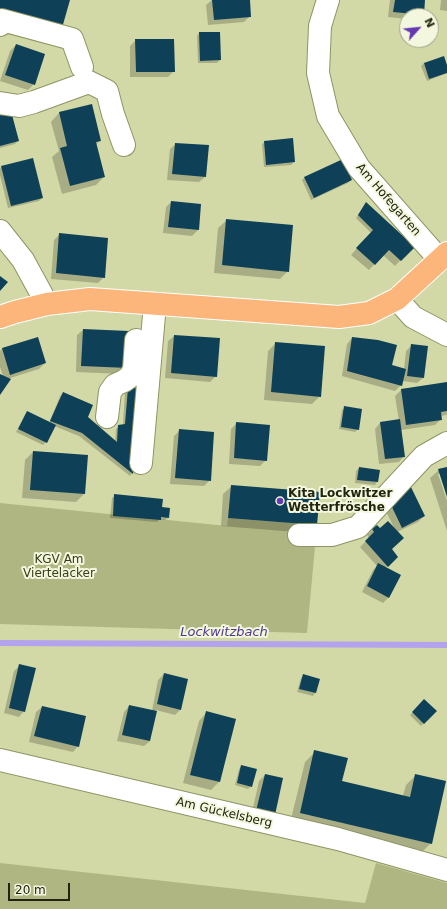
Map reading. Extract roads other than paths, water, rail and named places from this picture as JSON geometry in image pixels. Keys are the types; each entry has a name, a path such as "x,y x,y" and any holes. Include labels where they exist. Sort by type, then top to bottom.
{"main road":[{"path":"0,318 15,312 47,304 90,299 339,317 369,313 397,299 443,256"}],"street":[{"name":"Am Hofegarten","path":"328,0 320,26 318,73 328,116 359,168 443,256"},
{"path":"0,26 2,20 72,39 82,67"},
{"path":"0,103 19,106 89,82 107,91 124,145"},
{"path":"0,232 23,260 47,304"},
{"path":"397,299 413,317 447,335"},
{"path":"107,417 110,392 115,385 131,376 134,368 147,303"},
{"path":"141,463 147,303"},
{"path":"299,535 332,535 358,527 424,456 447,443"},
{"name":"Am Gückelsberg","path":"0,760 338,839 447,870"}],"waterway":[{"name":"Lockwitzbach","path":"0,643 447,645"}],"place":[{"name":"Kita Lockwitzer Wetterfrösche","path":"280,501"}],"park label":[{"name":"KGV Am Viertelacker","path":"59,567"}]}
